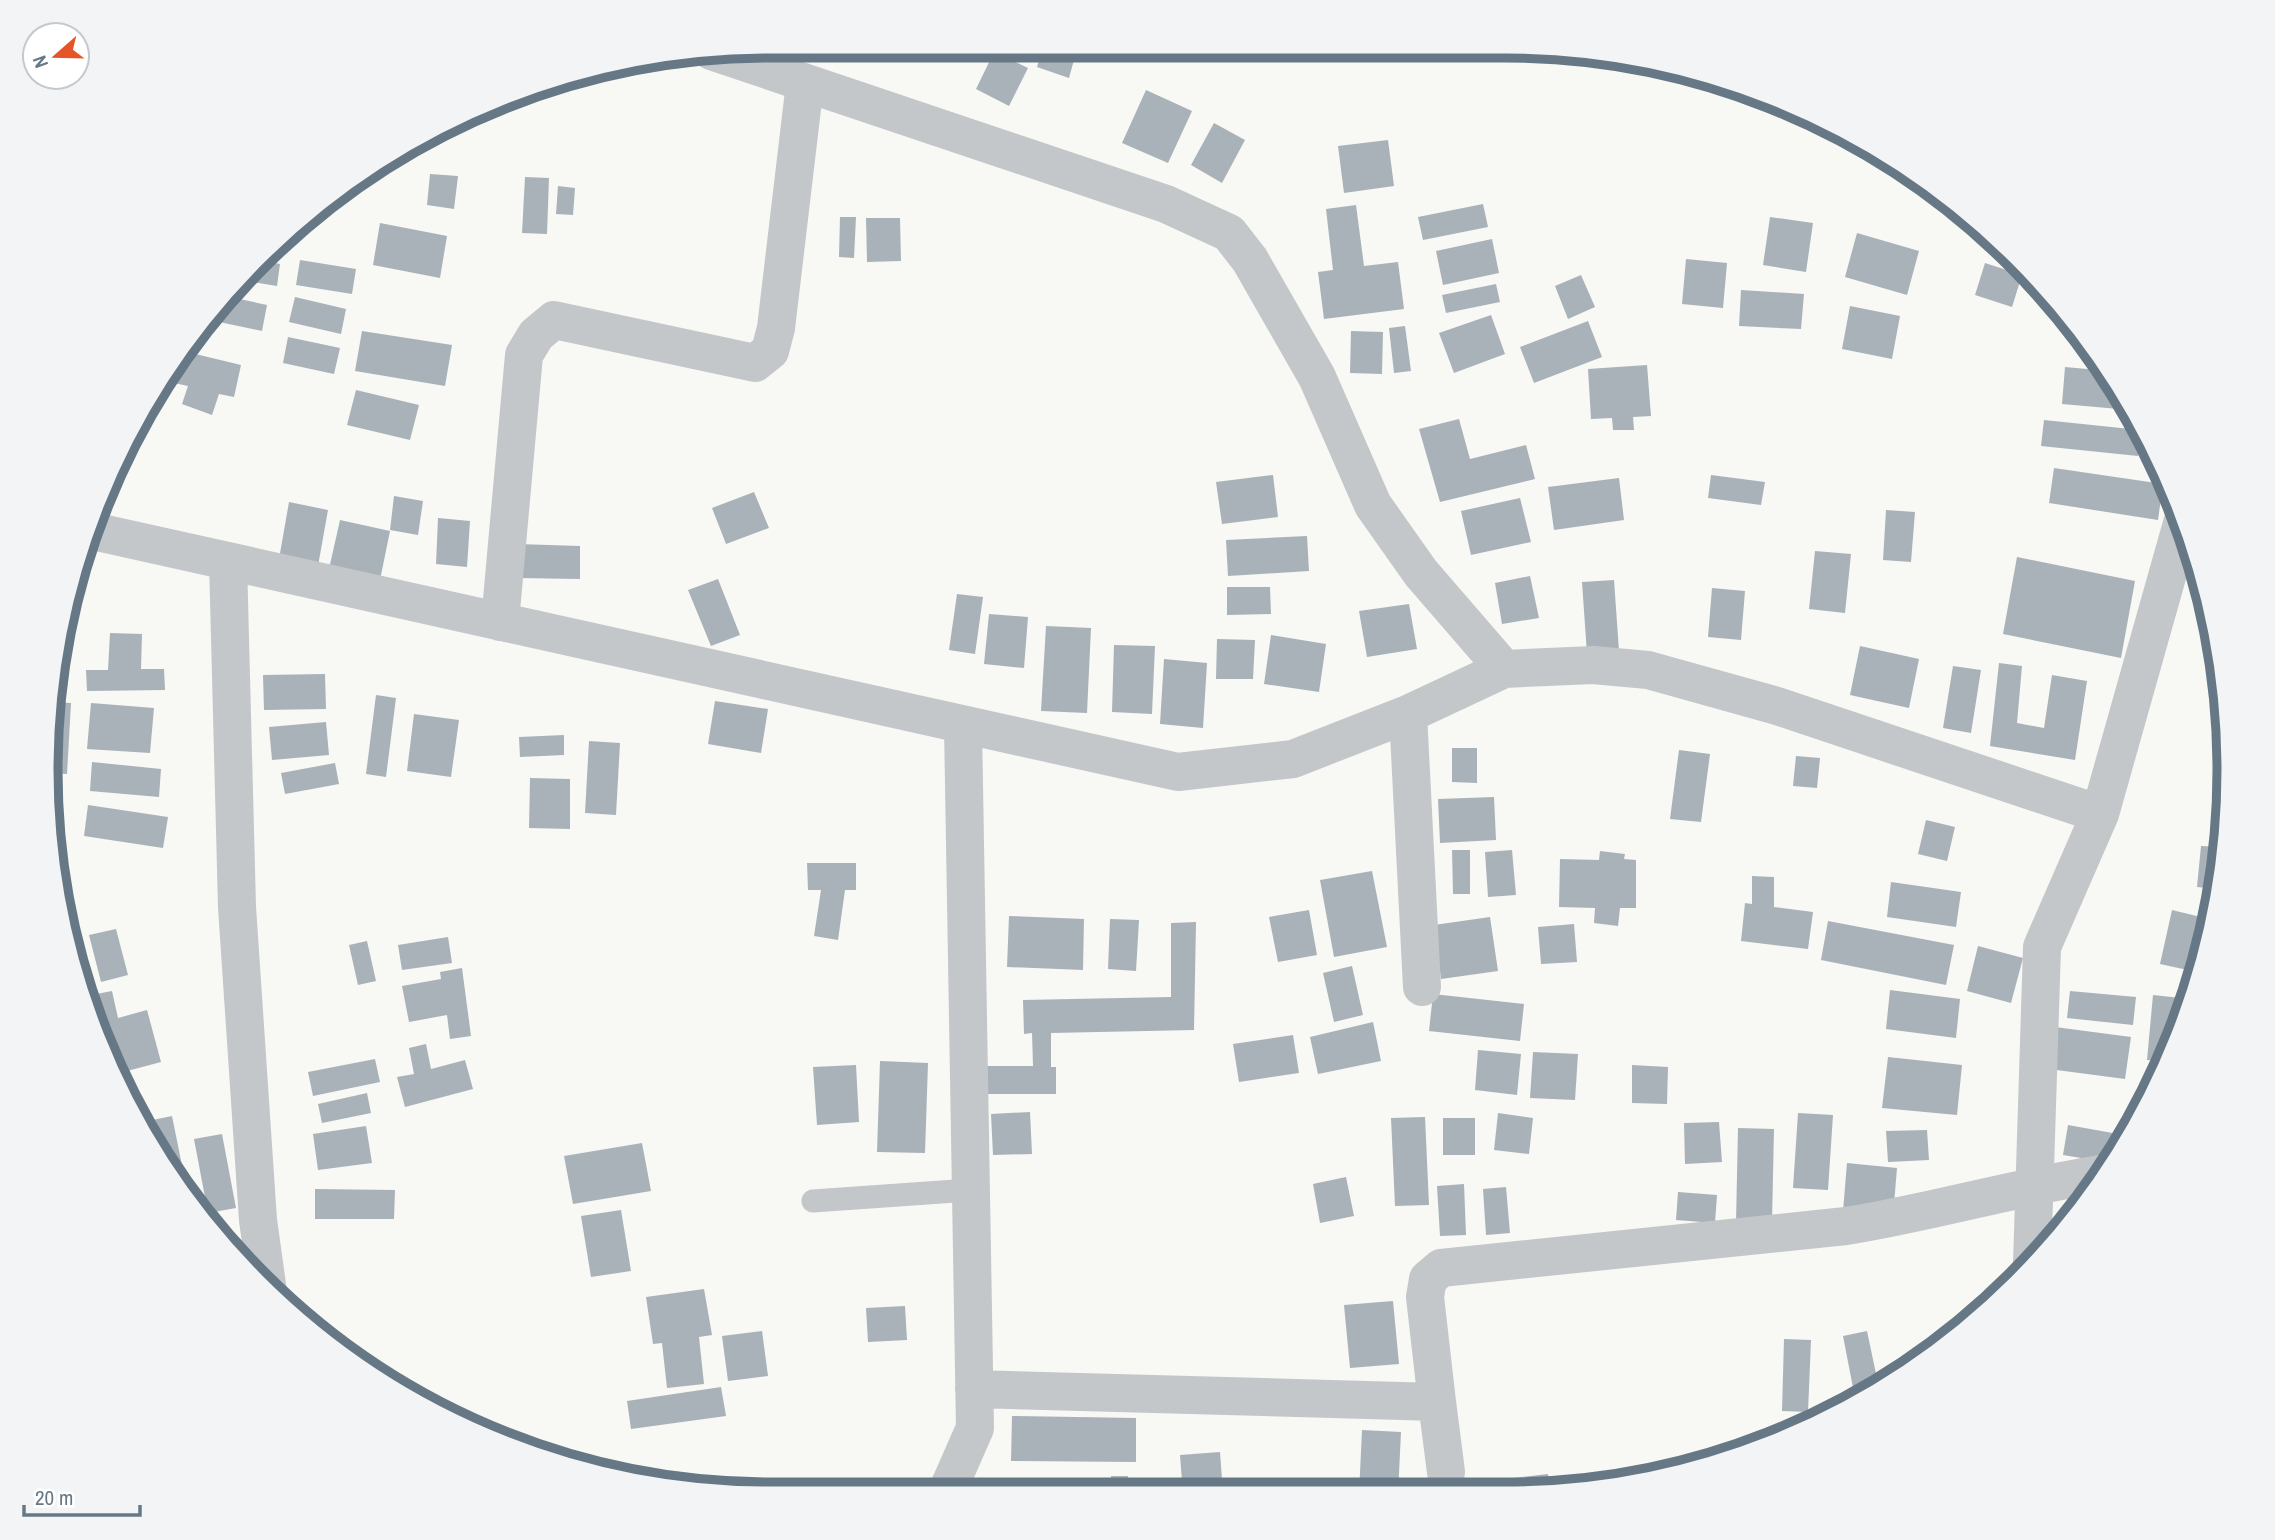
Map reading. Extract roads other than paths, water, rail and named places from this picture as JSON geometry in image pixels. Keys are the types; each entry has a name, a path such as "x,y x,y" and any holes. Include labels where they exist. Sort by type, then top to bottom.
{"street":[{"path":"734,59 1166,204 1229,233 1250,260 1317,377 1373,505 1421,573 1504,669"},
{"path":"500,622 524,355 536,335 554,320 755,363 770,351 776,328 806,83"},
{"path":"99,532 1178,772 1293,759 1408,715 1504,669 1593,665 1648,670 1777,706 2100,814"},
{"path":"2033,1248 2042,947 2100,814 2177,537"},
{"path":"228,561 237,907 258,1220 265,1273"},
{"path":"1408,715 1422,987"},
{"path":"951,1482 975,1428 963,726"},
{"path":"1446,1472 1425,1297 1428,1279 1441,1268 1846,1226 1903,1217 2036,1183 2090,1175"},
{"path":"974,1389 1437,1402"}],"lane":[{"path":"813,1201 970,1189"}]}
